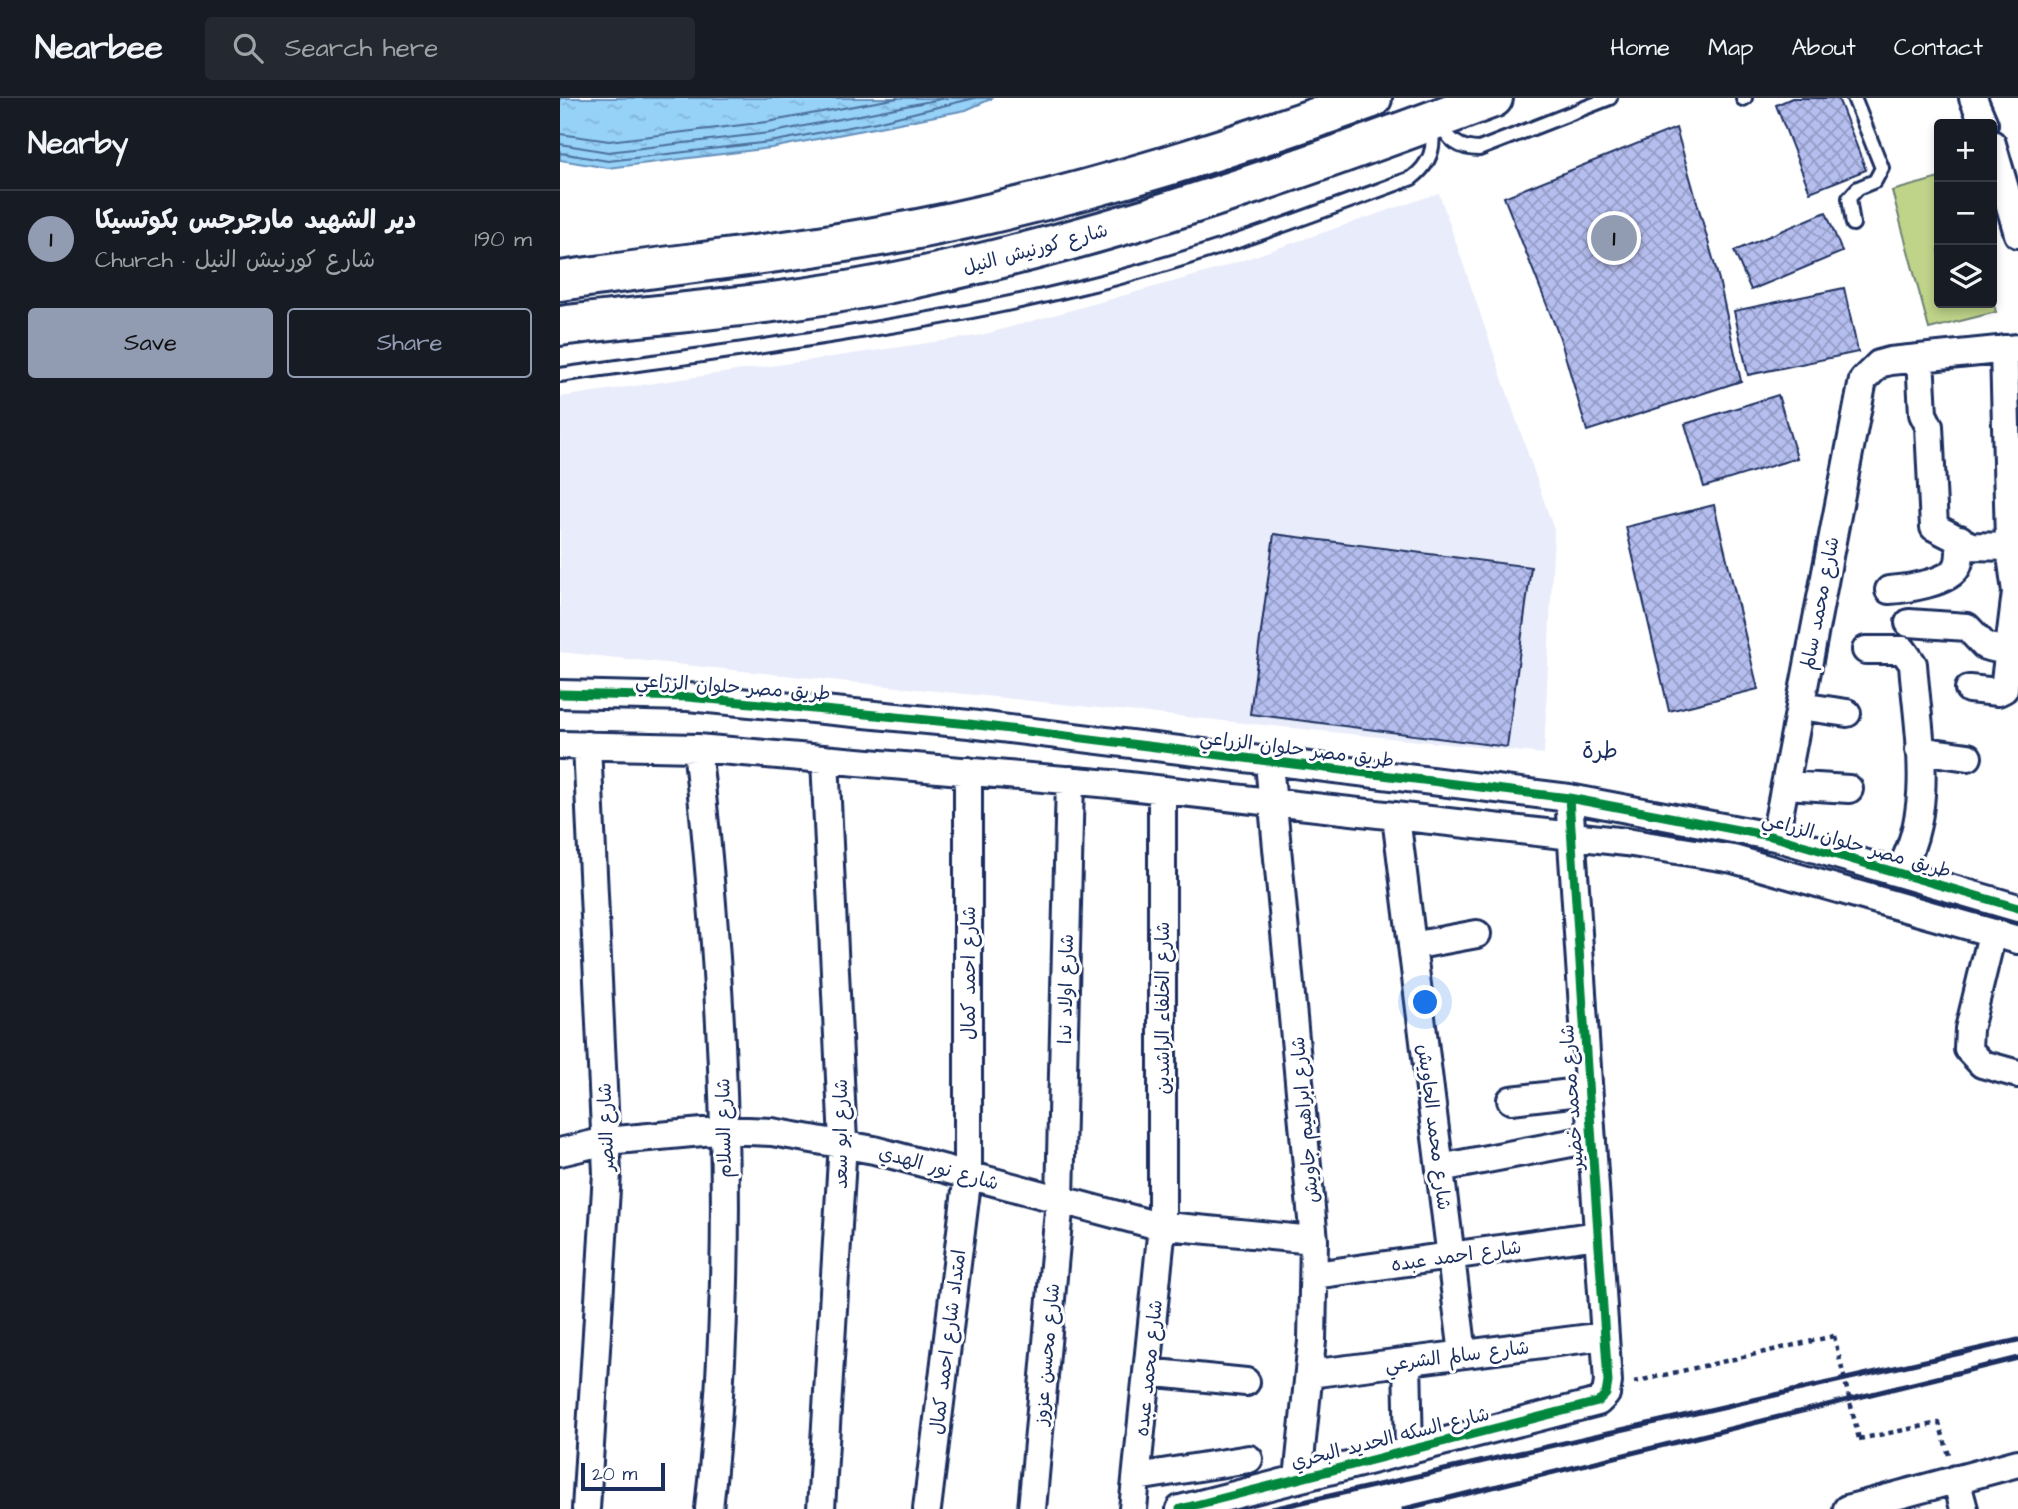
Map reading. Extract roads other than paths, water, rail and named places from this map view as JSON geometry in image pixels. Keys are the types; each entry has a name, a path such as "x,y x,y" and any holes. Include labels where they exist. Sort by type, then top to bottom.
{"highway":[{"path":"560,281 852,241 951,222 1139,177 1230,149 1372,98"},
{"name":"شارع كورنيش النيل","path":"560,326 883,284 981,263 1195,205 1493,98"}],"street":[{"path":"1973,98 1982,119"},
{"path":"1997,161 2018,234"},
{"path":"1969,689 1998,692 2004,689 2017,606 2009,547 2011,349 1920,358 1923,414 1929,426 1932,521 1937,530 1976,547 2009,547"},
{"name":"شارع محمد سالم","path":"1775,837 1860,391 1870,370 1890,360 1920,358"},
{"path":"1889,590 1921,586 1951,573 1958,564 1960,539"},
{"path":"1909,623 1967,627 1985,646 2010,652"},
{"path":"1866,650 1897,648 1909,656 1913,664 1922,783 1919,825 1911,852 1898,873"},
{"name":"طريق مصر حلوان الزراعي","path":"560,694 688,696 969,724 1569,798 1775,837 2018,908"},
{"path":"1800,706 1847,713"},
{"path":"560,745 697,748 1070,780 1639,844 1733,859 2018,940"},
{"name":"شارع النصر","path":"586,1509 607,1203 587,745"},
{"name":"شارع السلام","path":"697,748 711,875 724,1130 719,1373 709,1509"},
{"path":"1919,750 1968,757"},
{"name":"شارع ابو سعد","path":"821,1509 843,1142 825,759"},
{"name":"شارع ابراهيم جاويش","path":"1269,763 1314,1240 1315,1275 1309,1374 1298,1479"},
{"name":"شارع احمد كمال","path":"968,771 968,1174"},
{"name":"شارع اولاد ندا","path":"1060,1199 1070,780"},
{"path":"1785,785 1849,789"},
{"name":"شارع الخلفاء الراشدين","path":"1162,790 1162,1226"},
{"name":"شارع محمد خضير","path":"1569,798 1607,1391"},
{"name":"شارع محمد الجاويش","path":"1396,817 1463,1354"},
{"path":"1412,946 1477,934"},
{"path":"1992,934 1969,1029 1968,1049 1982,1064 2018,1074"},
{"path":"1511,1100 1588,1091"},
{"name":"شارع نور الهدي","path":"560,1152 606,1141 724,1130 772,1132 843,1142 1060,1199 1110,1215 1162,1226 1314,1240"},
{"path":"1440,1168 1591,1139"},
{"name":"امتداد شارع احمد كمال","path":"927,1509 968,1174"},
{"name":"شارع محسن عزوز","path":"1032,1509 1060,1199"},
{"name":"شارع محمد عبده","path":"1133,1509 1162,1226"},
{"name":"شارع احمد عبده","path":"1315,1275 1598,1235"},
{"name":"شارع سالم الشرعي","path":"1309,1374 1605,1336"},
{"path":"1407,1361 1409,1451"},
{"path":"1147,1372 1247,1382"},
{"name":"شارع السكه الحديد البحري","path":"1180,1509 1598,1402 1607,1391"},
{"path":"1137,1476 1249,1459"},
{"path":"1847,1509 2018,1462"},
{"path":"1956,1479 1964,1509"}],"lane":[{"path":"1435,120 1450,139 1469,149 1479,149 1609,98"},
{"path":"1853,224 1848,202 1852,192 1875,181 1882,168 1854,98"},
{"path":"560,374 942,318 1084,287 1175,262 1412,178 1427,164 1433,151 1435,120"}],"water":[{"path":"560,98 993,98 966,110 771,148 608,168 560,160"}],"railway":[{"path":"1272,1509 2018,1340"},
{"path":"1404,1509 2018,1358"}],"place":[{"name":"دير الشهيد مارجرجس بكوتسيكا","path":"1614,238"}],"district":[{"name":"طرة","path":"1600,750"}]}
